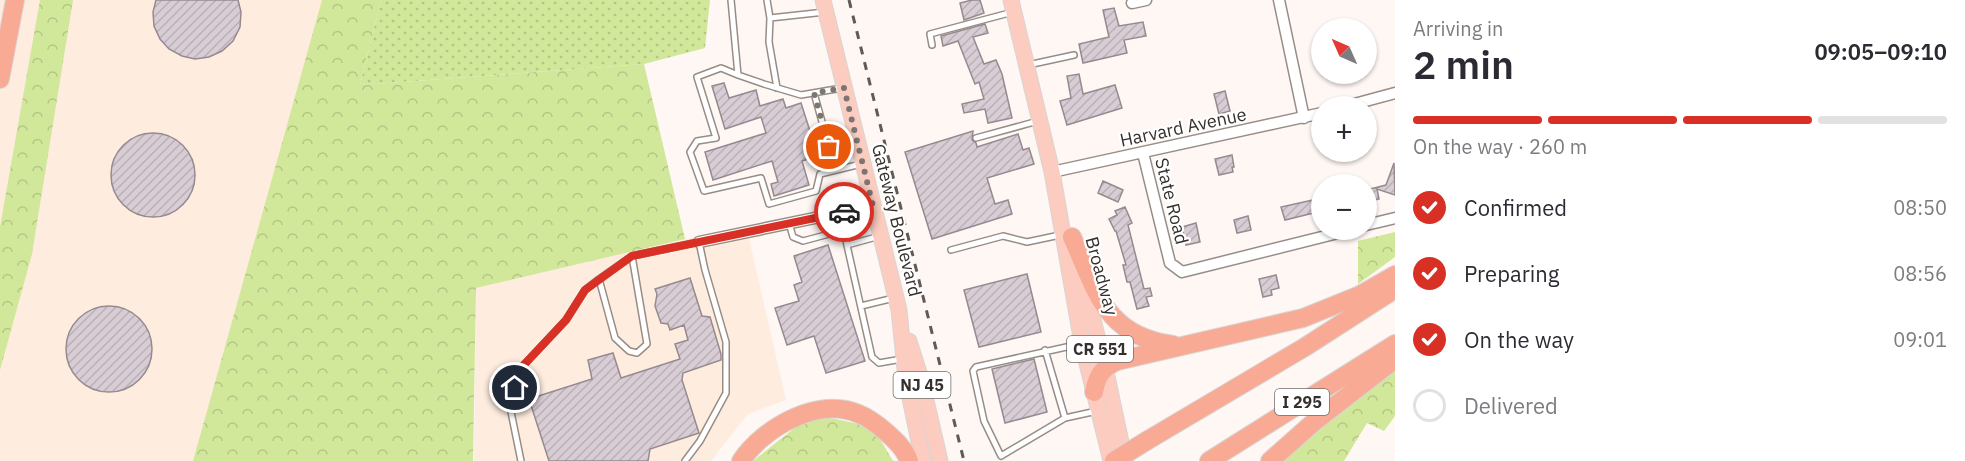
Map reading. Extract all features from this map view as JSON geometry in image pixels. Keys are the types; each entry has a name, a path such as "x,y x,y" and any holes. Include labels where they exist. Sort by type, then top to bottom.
{"highway":[{"path":"0,79 3,46 15,0"},
{"path":"1069,235 1105,308 1120,325 1151,341 1190,345"},
{"path":"1094,392 1098,377 1105,368 1117,361 1315,315 1360,295 1395,275"},
{"name":"I 295","path":"1115,460 1305,347 1395,289"},
{"name":"I 295","path":"1209,461 1395,344"},
{"path":"1270,461 1314,422 1395,359"},
{"path":"741,461 754,446 782,424 797,416 813,411 840,409 858,413 877,424 895,440 906,454 918,458"}],"main road":[{"name":"Gateway Boulevard","path":"824,6 898,304 918,458"},
{"name":"Broadway","path":"1013,6 1052,172 1105,368 1115,460"},
{"name":"Broadway","path":"1069,235 1082,343 1098,410 1115,460"},
{"name":"NJ 45","path":"898,304 921,379 940,461"}],"street":[{"path":"1132,3 1146,0"},
{"path":"1279,0 1305,118"},
{"path":"1377,98 1395,93"},
{"name":"Harvard Avenue","path":"1052,172 1311,116"},
{"name":"State Road","path":"1143,153 1170,263 1182,272 1311,240"},
{"path":"699,242 873,206"},
{"path":"1377,222 1395,218"}],"lane":[{"path":"731,0 738,75"},
{"path":"767,0 771,18 769,42 777,88"},
{"path":"771,18 824,6"},
{"path":"932,45 930,34 1013,6"},
{"path":"1027,66 1074,55"},
{"path":"844,88 801,95 721,68 697,77 716,138 697,141 690,152 704,192 761,178 769,204 816,191 820,174 863,164"},
{"path":"814,93 829,147"},
{"path":"976,138 1040,121"},
{"path":"840,213 872,357 879,363 904,358"},
{"path":"789,223 793,237 803,241 844,230"},
{"path":"951,250 1003,236 1027,242 1069,235"},
{"path":"847,245 881,236"},
{"path":"522,461 510,408 520,369 566,320 585,290 632,256 699,242 726,342 726,393 700,441 685,461"},
{"path":"600,279 615,338 630,351 637,353 647,344 632,256"},
{"path":"861,306 898,304"},
{"path":"1082,343 975,367 973,371 984,421 999,454 1003,456 1065,418 1098,410"},
{"path":"1045,350 1065,418"}],"shaded area":[{"path":"0,0 343,0 217,461 0,461"},
{"path":"747,230 786,400 748,414 711,461 474,461 476,288 685,239"}],"green space":[{"path":"40,0 73,0 32,254 0,370 0,227"},
{"path":"322,0 381,0 360,85 644,64 685,239 476,288 473,461 193,461"},
{"path":"381,0 710,0 705,48 644,64 360,85"},
{"path":"1395,232 1395,257 1358,284 1358,241 1377,240 1377,236"},
{"path":"1395,368 1395,416 1384,431 1367,423 1344,461 1282,461"},
{"path":"812,414 873,427 893,461 753,461"}],"building":[{"path":"156,0 238,0 241,12 240,27 233,41 222,51 209,57 195,59 182,56 169,49 160,39 154,26 153,12"},
{"path":"980,0 984,13 964,20 960,3"},
{"path":"1114,8 1119,26 1143,22 1146,36 1124,40 1127,53 1083,63 1079,44 1109,37 1103,10"},
{"path":"985,24 988,33 973,37 984,64 996,60 1002,74 1012,118 988,123 985,109 964,113 962,104 984,99 979,82 975,84 958,41 943,46 941,36"},
{"path":"1079,74 1083,94 1115,85 1122,108 1067,125 1060,101 1071,98 1067,76"},
{"path":"724,83 729,98 756,90 760,106 783,99 786,108 801,103 818,156 802,161 809,185 774,196 771,184 778,182 772,161 713,180 705,152 766,133 761,117 725,129 712,86"},
{"path":"1225,91 1230,111 1219,114 1214,94"},
{"path":"973,131 972,140 977,147 1018,134 1023,150 1029,148 1034,164 987,178 995,204 1008,200 1012,214 932,239 905,152"},
{"path":"153,133 169,136 188,152 195,175 192,191 176,210 153,217 137,214 118,198 111,175 114,159 130,140"},
{"path":"1232,155 1233,172 1219,175 1215,159"},
{"path":"1394,163 1395,195 1377,189 1386,185"},
{"path":"1103,181 1123,190 1118,202 1098,193"},
{"path":"1311,200 1311,214 1285,220 1281,207"},
{"path":"1125,207 1132,223 1128,225 1144,289 1150,288 1152,296 1146,297 1149,306 1137,309 1130,282 1127,282 1123,265 1126,265 1116,231 1109,219 1117,215 1115,211"},
{"path":"1248,216 1251,230 1237,233 1234,220"},
{"path":"1196,223 1200,242 1186,245 1182,227"},
{"path":"828,245 865,361 826,373 814,336 787,345 775,308 799,301 794,285 802,282 794,256"},
{"path":"1027,274 1041,332 979,347 964,290"},
{"path":"1276,275 1279,288 1271,290 1272,295 1263,297 1259,279"},
{"path":"690,278 702,316 710,317 721,354 721,360 683,373 682,380 699,433 650,449 648,461 549,461 529,399 592,379 588,360 613,353 621,378 680,359 675,344 688,340 684,325 670,330 668,324 661,323 655,306 657,294 655,289"},
{"path":"109,306 133,313 145,325 152,349 145,373 133,385 109,392 85,385 73,373 66,349 73,325 85,313"},
{"path":"1034,359 1047,412 1005,423 992,369"}],"railway":[{"path":"849,0 964,461"}],"way so far":[{"path":"829,147 814,93 844,88 873,206 844,212"}],"route":[{"path":"515,388 520,369 566,320 585,290 632,256 844,212"}]}
